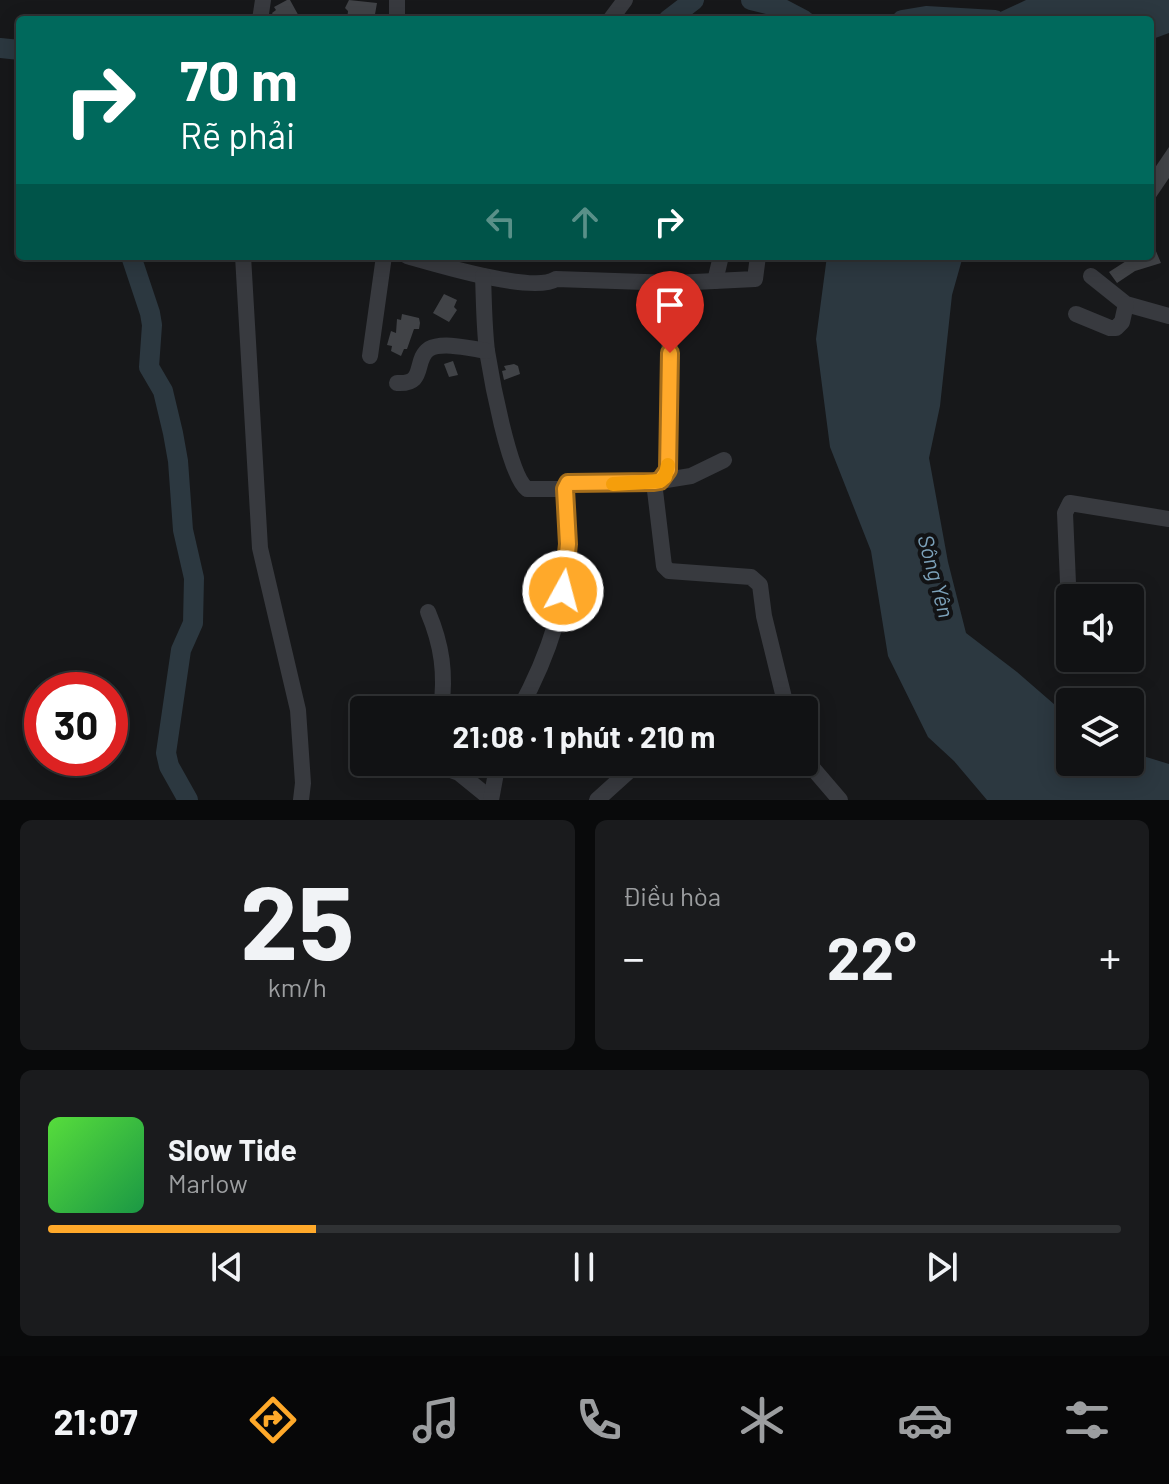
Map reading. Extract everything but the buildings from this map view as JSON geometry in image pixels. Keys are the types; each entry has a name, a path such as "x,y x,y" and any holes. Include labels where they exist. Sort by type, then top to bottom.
{"street":[{"path":"243,260 260,548 298,710 303,783 301,800"},
{"path":"370,356 383,260"},
{"path":"422,260 483,276 549,283 556,279 674,283 755,279 757,260"},
{"path":"715,281 720,260"},
{"path":"483,276 487,351 502,424 520,482 527,489 565,489"},
{"path":"1091,276 1126,304 1169,316"},
{"path":"674,283 670,292 668,470 657,482 664,566 669,571 751,577 760,585 764,616 784,696"},
{"path":"1076,314 1116,328 1122,322 1126,304"},
{"path":"397,383 408,383 414,379 423,356 431,348 443,346 487,351"},
{"path":"527,696 559,618 568,544 565,489 568,483 657,482 691,476 724,460"},
{"path":"1068,584 1065,513 1070,503 1169,519"},
{"path":"428,612 443,658 442,696"},
{"path":"818,774 840,800"},
{"path":"463,776 491,800 495,776"},
{"path":"597,800 624,776"}],"water":[{"path":"1026,0 1169,0 1169,33 1154,39 1154,16 992,16"},
{"name":"Sông Yên","path":"826,260 962,260 952,295 940,406 929,458 948,562 966,633 1056,706 1056,776 1144,776 1144,756 1169,764 1169,800 987,800 954,761 928,737 888,656 871,551 830,447 816,339"}],"waterway":[{"path":"673,16 694,0"},
{"path":"751,0 779,7 796,16"},
{"path":"0,48 16,50"},
{"path":"132,260 150,313 149,367 163,391 173,433 183,530 194,578 193,623 181,650 166,753 169,766 188,800"}],"slow traffic":[{"path":"613,484 660,481 665,477 668,465"}],"route":[{"path":"563,591 568,544 565,489 568,483 654,482 665,477 668,470 670,353"}]}
